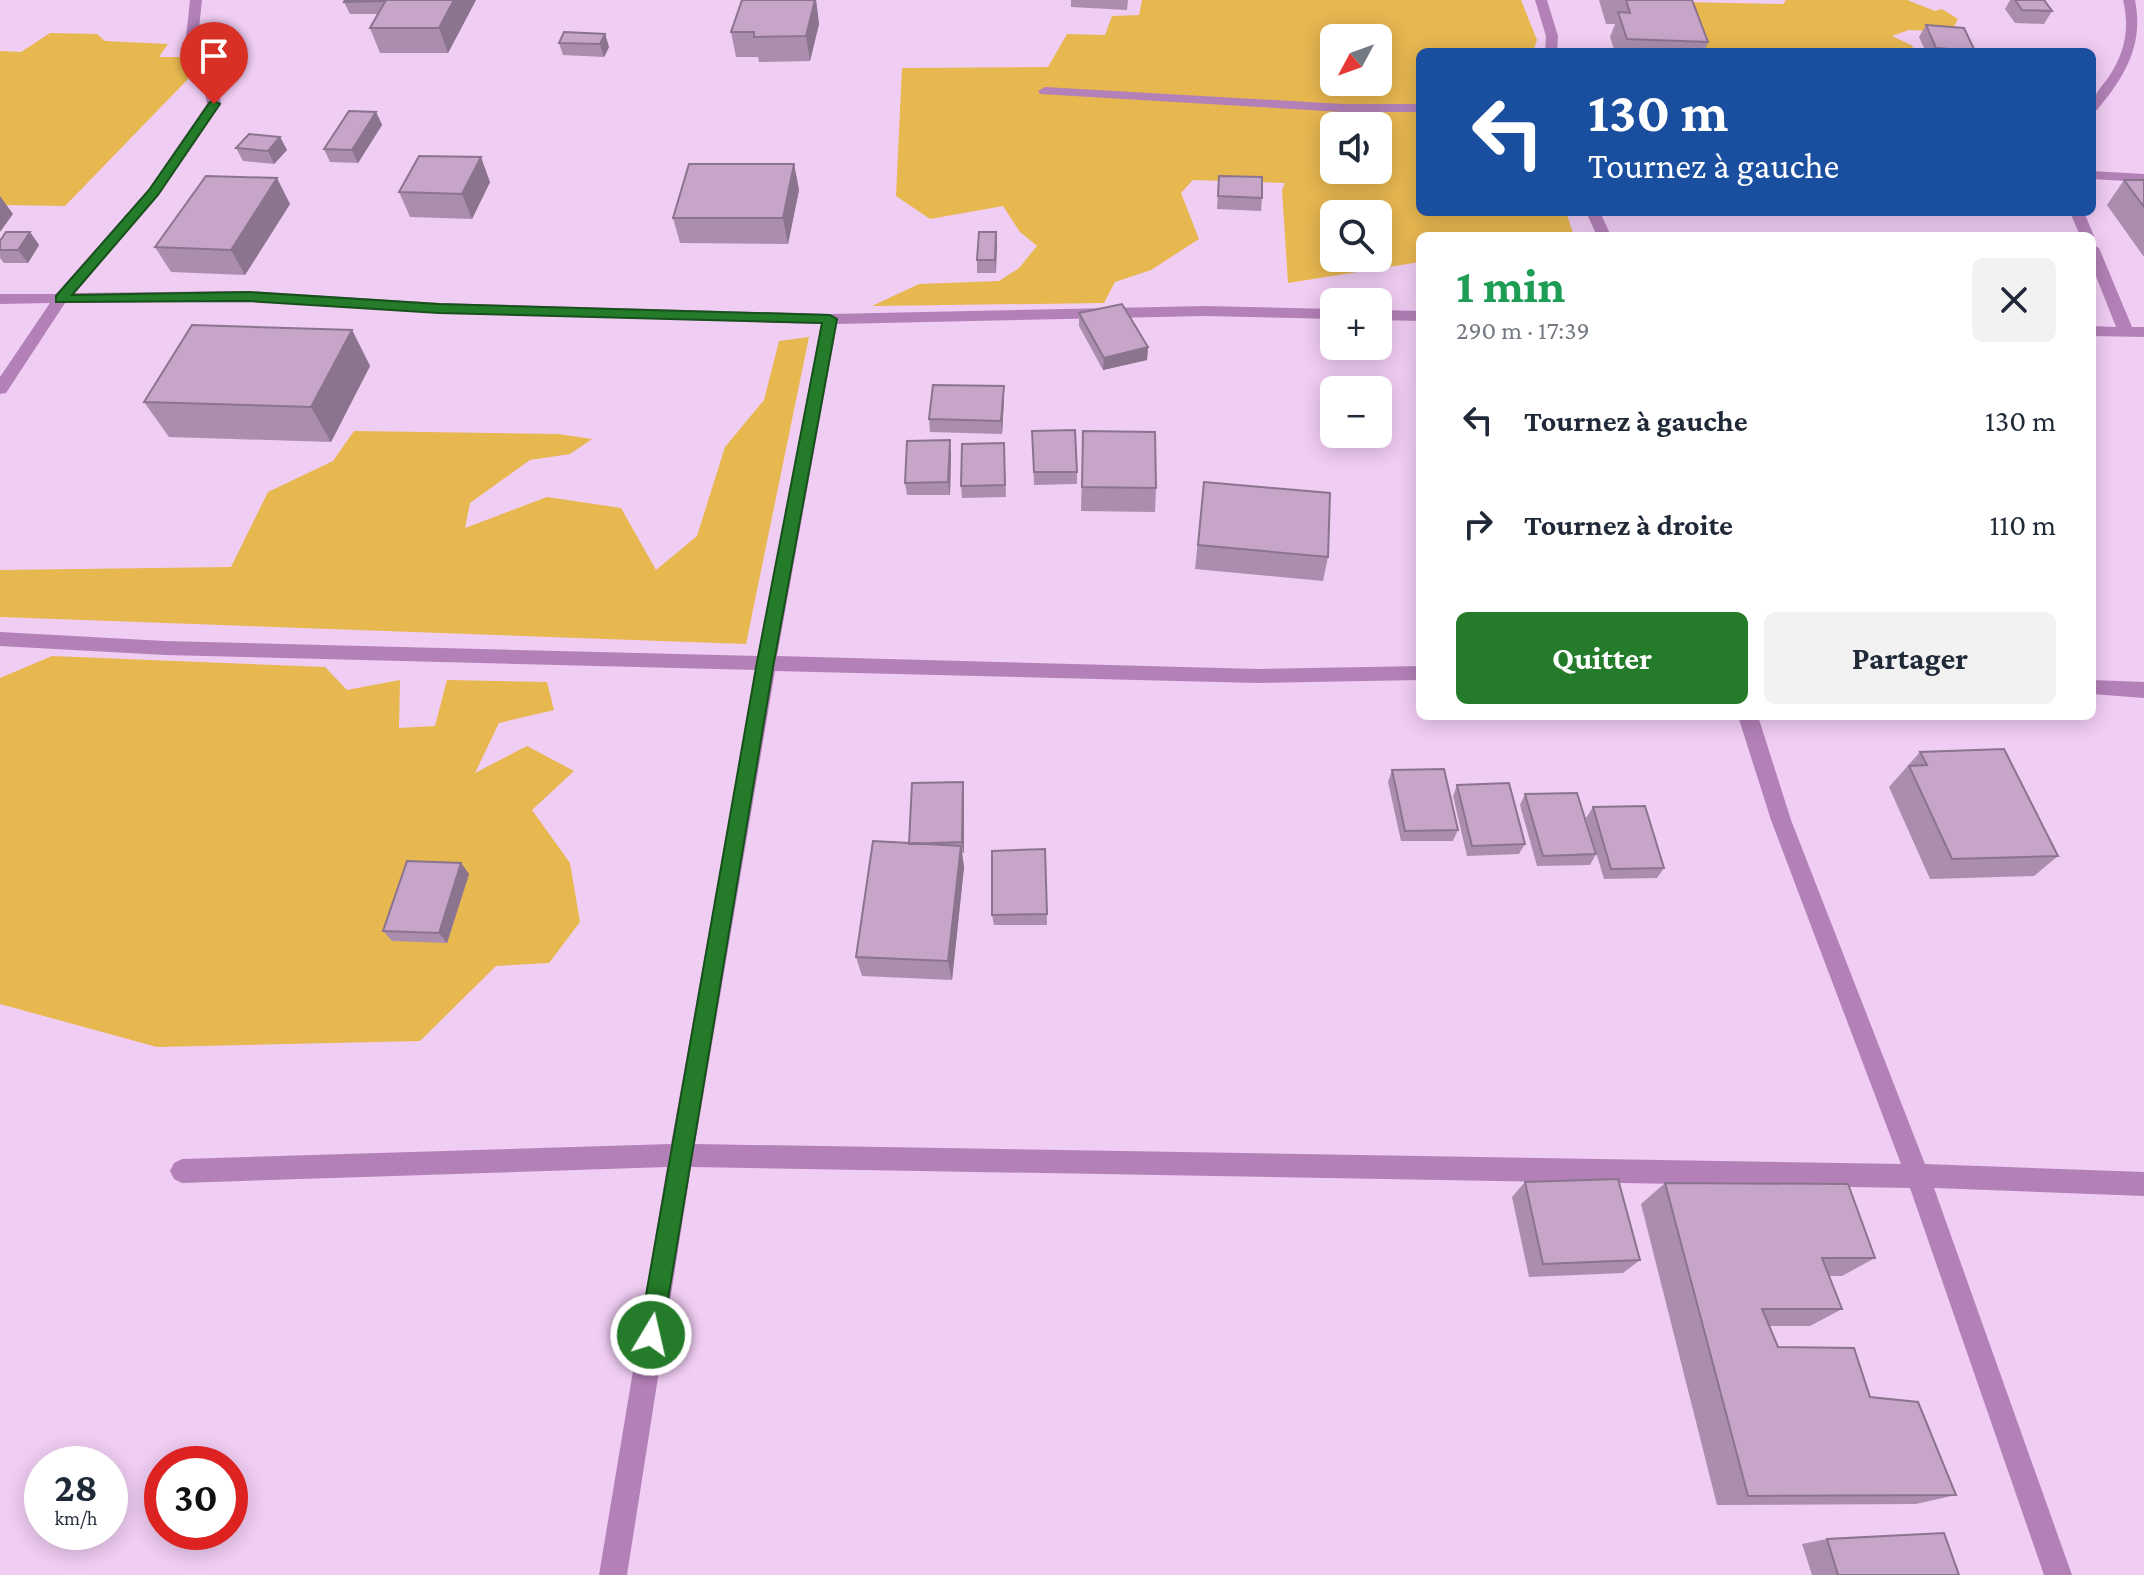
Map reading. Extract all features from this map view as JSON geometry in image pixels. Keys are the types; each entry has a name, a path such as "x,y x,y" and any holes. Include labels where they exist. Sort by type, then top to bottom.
{"street":[{"path":"0,389 60,299 153,193 214,104 211,87 190,57 196,0"},
{"path":"1541,0 1552,36 1551,48"},
{"path":"2096,102 2124,69 2136,20 2129,0"},
{"path":"1045,91 1343,108 1416,108"},
{"path":"2096,175 2144,178"},
{"path":"2096,258 2126,331"},
{"path":"0,299 248,296 439,308 830,319 1205,311 1320,314"},
{"path":"1392,315 1416,316"},
{"path":"613,1575 679,1155 765,662 830,319"},
{"path":"2096,331 2144,332"},
{"path":"0,639 165,648 1258,676 1416,673"},
{"path":"2096,687 2144,690"},
{"path":"1749,720 1781,820 1918,1176 2058,1575"},
{"path":"182,1171 679,1155 1918,1176 2144,1184"}],"shaded area":[{"path":"1142,0 1521,0 1537,40 1534,48 1416,48 1416,216 1567,216 1573,232 1416,232 1416,263 1392,266 1392,200 1320,200 1320,272 1357,272 1288,283 1282,190 1285,183 1193,180 1181,193 1199,239 1151,270 1115,282 1104,303 872,306 919,284 999,281 1019,268 1037,246 1020,232 1003,206 930,219 896,196 902,68 1048,67 1067,34 1105,35 1112,16 1139,15"},
{"path":"1786,0 1907,0 1935,11 1942,9 1958,19 1951,32 1909,30 1892,36 1914,48 1699,48 1681,2 1783,4"},
{"path":"50,33 97,34 105,41 168,44 159,57 183,57 190,77 65,206 0,205 0,51 21,52"},
{"path":"809,337 746,644 0,617 0,570 231,567 268,492 333,461 354,431 558,434 592,439 570,454 530,460 470,503 465,528 547,497 621,508 656,570 697,536 725,447 764,400 779,341"},
{"path":"52,656 325,667 347,690 400,680 399,728 435,726 447,680 547,682 554,710 499,723 475,773 527,746 574,771 532,810 570,863 580,922 549,963 496,966 420,1041 157,1047 0,1004 0,678"}],"building":[{"path":"345,0 386,0 344,2"},
{"path":"386,0 454,0 439,28 370,28"},
{"path":"742,0 815,0 806,36 754,37 754,32 731,32"},
{"path":"1626,0 1692,0 1708,42 1627,39 1618,12 1630,13"},
{"path":"2015,0 2044,0 2052,11 2022,10"},
{"path":"1926,25 1964,28 1974,48 1936,48"},
{"path":"564,32 605,34 600,44 559,43"},
{"path":"349,111 376,112 352,150 324,149"},
{"path":"249,134 280,137 268,151 236,148"},
{"path":"419,156 481,157 462,194 399,192"},
{"path":"689,164 794,164 783,218 673,218"},
{"path":"206,176 277,178 231,250 155,247"},
{"path":"1219,176 1262,177 1262,198 1218,196"},
{"path":"2124,180 2144,180 2144,207"},
{"path":"6,232 30,232 18,250 0,250 0,241"},
{"path":"979,232 996,232 995,260 977,260"},
{"path":"1122,304 1148,347 1104,358 1079,313"},
{"path":"192,325 352,330 311,407 144,402"},
{"path":"933,385 1004,386 1001,421 929,419"},
{"path":"1075,430 1077,472 1034,472 1032,431"},
{"path":"1083,431 1155,432 1156,488 1082,487"},
{"path":"950,440 948,482 905,483 907,441"},
{"path":"1004,443 1005,485 961,486 962,444"},
{"path":"1204,482 1330,493 1328,557 1198,545"},
{"path":"2004,749 2058,856 1952,859 1909,766 1927,765 1920,752"},
{"path":"1444,769 1458,830 1405,831 1392,770"},
{"path":"963,782 962,842 909,844 912,783"},
{"path":"1509,783 1525,844 1472,846 1457,785"},
{"path":"1577,793 1596,854 1543,856 1525,794"},
{"path":"1645,806 1664,868 1611,869 1593,807"},
{"path":"873,841 961,846 948,961 856,957"},
{"path":"1045,849 1047,914 992,915 992,851"},
{"path":"407,861 461,863 439,933 383,931"},
{"path":"1618,1179 1640,1260 1543,1264 1525,1182"},
{"path":"1665,1183 1848,1184 1875,1258 1822,1258 1842,1309 1762,1309 1778,1347 1854,1348 1870,1397 1918,1402 1956,1495 1748,1496"},
{"path":"1944,1533 1959,1575 1838,1575 1827,1539"}],"route":[{"path":"214,104 153,193 60,299 248,296 439,308 830,319 765,662 679,1155 651,1335"}]}
